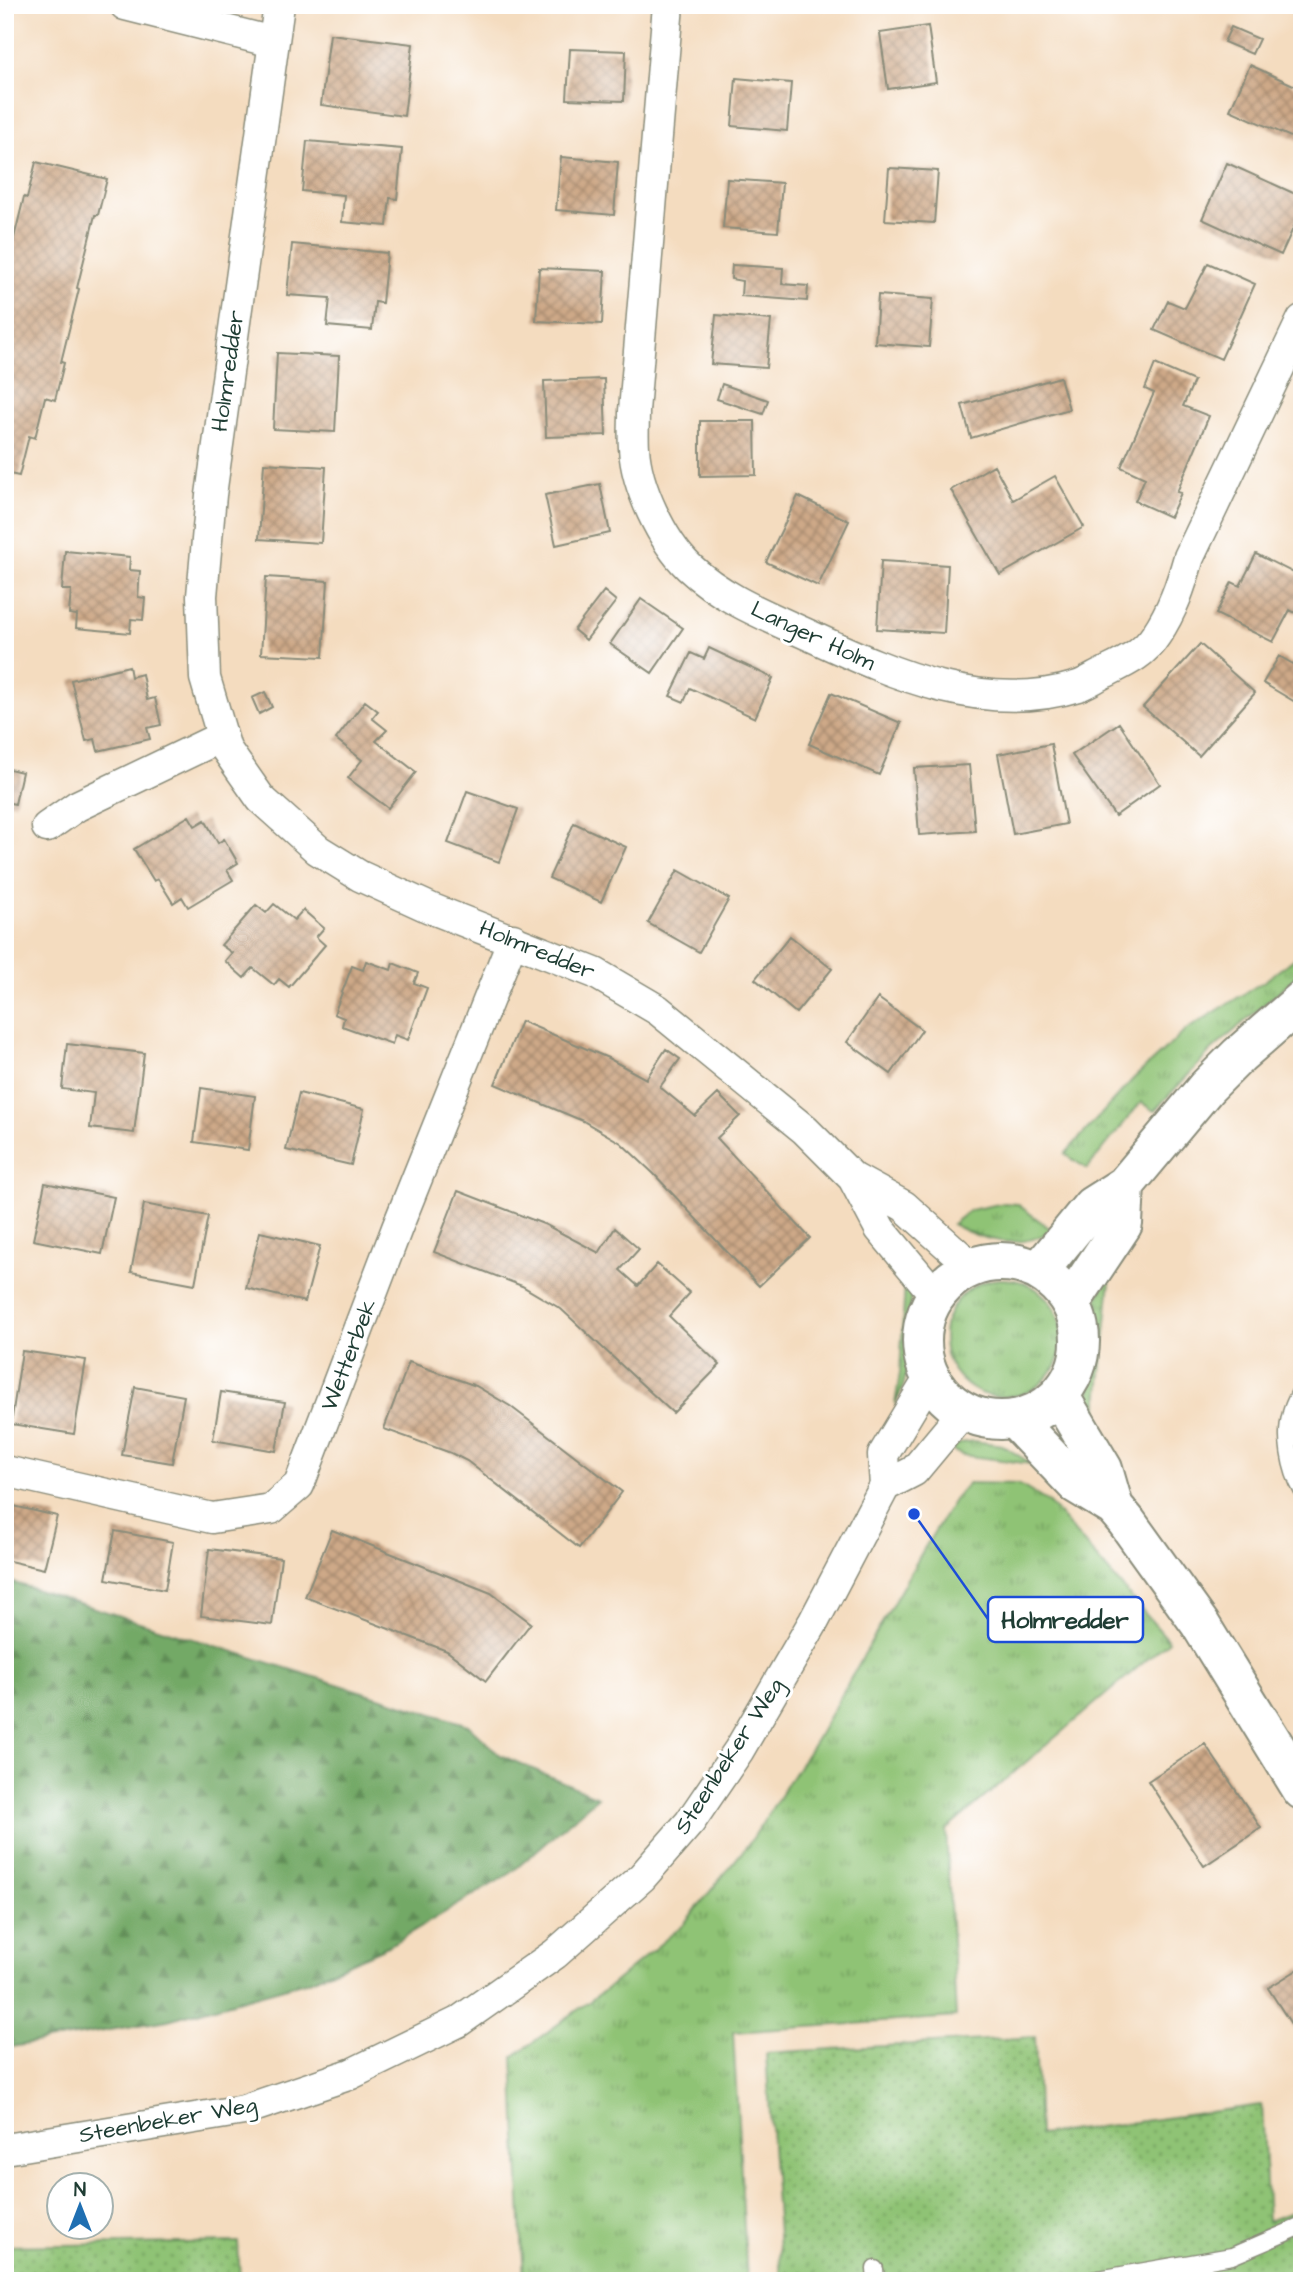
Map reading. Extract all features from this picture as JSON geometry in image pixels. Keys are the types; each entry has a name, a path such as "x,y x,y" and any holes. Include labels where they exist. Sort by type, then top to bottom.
{"street":[{"path":"125,5 273,42"},
{"name":"Holmredder","path":"279,5 211,495 202,596 205,678 226,749 261,799 318,850 360,876 430,908 596,972 658,1010 805,1130 853,1178 904,1206 972,1267"},
{"name":"Langer Holm","path":"668,5 634,411 634,450 639,479 662,532 688,566 733,599 876,666 931,685 989,696 1032,694 1078,686 1137,657 1156,636 1178,596 1189,557 1302,320"},
{"path":"47,827 77,806 221,737"},
{"name":"Wetterbek","path":"5,1471 212,1518 271,1509 299,1485 513,939"},
{"path":"1039,1271 1092,1206 1125,1185 1206,1088 1302,1000"},
{"name":"Holmredder","path":"853,1178 880,1229 936,1296"},
{"path":"1071,1303 1123,1224 1125,1185"},
{"path":"999,1261 1027,1265 1039,1271 1057,1284 1071,1303 1077,1317 1081,1334 1080,1350 1077,1367 1070,1381 1059,1395 1039,1411 1014,1419 997,1420 964,1411 945,1397 930,1377 922,1350 924,1322 936,1296 952,1278 972,1267 999,1261"},
{"name":"Steenbeker Weg","path":"5,2149 244,2110 351,2074 458,2022 555,1954 642,1877 690,1822 739,1749 794,1656 885,1486 883,1455 930,1377"},
{"path":"1059,1395 1103,1469 1114,1507"},
{"path":"885,1486 914,1471 964,1411"},
{"path":"1014,1419 1076,1484 1114,1507 1167,1575 1302,1790"}],"lane":[{"path":"1302,1388 1290,1415 1289,1452 1302,1490"},
{"path":"1087,2281 1232,2256 1302,2226"}],"green space":[{"path":"1302,953 1302,971 1211,1051 1154,1111 1141,1102 1087,1169 1065,1154 1133,1079 1186,1030 1266,980"},
{"path":"1004,1203 1017,1204 1052,1230 1028,1240 1015,1242 989,1239 952,1224 970,1210"},
{"path":"1108,1275 1110,1281 1097,1413 1092,1421 1089,1398 1100,1344 1097,1306"},
{"path":"1003,1279 1026,1283 1045,1296 1058,1315 1062,1338 1058,1361 1045,1380 1026,1393 1003,1397 980,1393 961,1380 948,1361 944,1338 948,1315 961,1296 980,1283"},
{"path":"905,1282 909,1285 911,1295 906,1333 906,1374 895,1405 900,1373"},
{"path":"973,1441 1002,1445 1032,1464 962,1455 949,1449"},
{"path":"968,1483 1018,1484 1048,1502 1169,1641 946,1830 956,2017 733,2032 747,2281 524,2281 513,2057 605,1990 683,1925 751,1841 817,1738 925,1547 956,1497"},
{"path":"5,1580 468,1725 500,1755 598,1797 511,1873 388,1946 309,1981 168,2020 5,2048"},
{"path":"1035,2037 1039,2135 1262,2105 1268,2221 1302,2208 1302,2281 781,2281 766,2053"},
{"path":"238,2242 240,2281 5,2281 5,2246"}],"building":[{"path":"928,26 936,82 888,89 880,33"},
{"path":"1231,27 1259,39 1252,54 1224,42"},
{"path":"330,34 413,44 404,116 321,105"},
{"path":"570,49 626,51 624,101 567,99"},
{"path":"1250,65 1302,89 1302,142 1230,110"},
{"path":"736,78 791,83 787,131 732,126"},
{"path":"307,141 402,149 397,199 390,198 387,226 342,222 344,195 302,191"},
{"path":"561,157 618,162 614,215 556,210"},
{"path":"36,162 107,179 77,288 79,289 61,362 64,363 55,400 45,397 35,438 29,436 19,476 5,473 5,281 24,197 27,198"},
{"path":"1227,163 1302,197 1302,209 1281,255 1202,219"},
{"path":"889,168 938,171 934,223 885,220"},
{"path":"727,179 782,183 778,232 723,228"},
{"path":"292,244 387,253 382,303 375,302 372,330 327,326 330,298 287,295"},
{"path":"1208,263 1255,284 1221,359 1154,330 1168,301 1185,308"},
{"path":"732,265 783,268 782,284 808,286 807,301 741,296 742,281 731,279"},
{"path":"539,268 605,271 602,324 536,321"},
{"path":"878,295 933,299 929,347 875,343"},
{"path":"716,315 771,320 766,368 711,364"},
{"path":"277,353 339,356 335,432 273,429"},
{"path":"1155,364 1194,381 1183,406 1209,416 1177,492 1181,493 1170,517 1135,501 1145,478 1121,467 1154,393 1145,389"},
{"path":"1060,377 1069,409 971,438 962,405"},
{"path":"604,379 606,435 546,437 544,381"},
{"path":"722,384 768,400 763,414 717,399"},
{"path":"700,421 755,421 756,475 700,476"},
{"path":"264,463 326,467 321,543 259,539"},
{"path":"994,465 1013,500 1055,476 1084,527 1000,575 951,490"},
{"path":"600,484 610,533 556,545 545,495"},
{"path":"798,496 849,521 818,586 766,562"},
{"path":"65,551 130,557 129,570 140,571 138,597 145,598 143,620 131,619 130,633 76,628 77,615 69,614 71,590 62,590"},
{"path":"1256,554 1302,577 1302,603 1297,614 1290,610 1273,642 1216,614 1232,582 1240,586"},
{"path":"881,561 948,565 944,633 877,629"},
{"path":"266,577 328,581 323,657 261,654"},
{"path":"604,591 616,601 586,640 574,630"},
{"path":"641,599 683,628 652,673 610,644"},
{"path":"1200,644 1255,693 1199,756 1143,707"},
{"path":"709,648 773,678 755,718 690,688 684,702 670,696 691,653 704,659"},
{"path":"1279,656 1302,669 1302,706 1263,683"},
{"path":"129,666 131,677 142,674 147,700 155,698 161,725 147,728 150,739 98,751 95,739 86,741 71,680"},
{"path":"265,692 272,707 259,714 252,698"},
{"path":"831,693 901,723 879,775 809,744"},
{"path":"365,701 378,711 372,718 387,730 376,741 416,772 388,808 348,778 362,760 336,739"},
{"path":"1119,723 1160,784 1115,816 1072,755"},
{"path":"1051,744 1066,824 1013,834 998,754"},
{"path":"969,765 975,831 919,835 914,768"},
{"path":"5,768 22,772 15,804 5,802"},
{"path":"467,791 518,809 499,862 448,843"},
{"path":"189,816 195,826 205,820 218,843 224,839 238,863 227,870 233,880 188,907 182,897 173,903 158,879 154,881 134,849"},
{"path":"574,823 626,847 601,902 549,878"},
{"path":"678,870 729,899 699,952 648,923"},
{"path":"274,904 294,920 303,910 324,928 316,937 325,945 289,987 279,979 274,985 253,968 244,978 225,961 232,953 221,945 256,905 266,913"},
{"path":"790,936 832,969 796,1013 755,979"},
{"path":"366,961 391,970 393,963 418,973 414,983 427,988 408,1040 395,1035 392,1044 342,1026 344,1018 334,1014 352,966 363,970"},
{"path":"878,998 922,1030 891,1074 847,1042"},
{"path":"521,1021 608,1058 646,1079 666,1049 680,1059 660,1087 695,1116 718,1094 740,1116 717,1138 810,1238 759,1286 654,1174 621,1143 583,1121 495,1084"},
{"path":"67,1044 144,1053 134,1133 90,1128 94,1093 62,1089"},
{"path":"201,1088 255,1096 248,1150 194,1142"},
{"path":"299,1093 364,1109 351,1165 286,1150"},
{"path":"45,1183 114,1197 102,1254 33,1240"},
{"path":"458,1191 546,1225 599,1253 615,1228 639,1249 620,1270 638,1286 657,1264 690,1293 669,1316 720,1365 673,1413 561,1309 522,1286 434,1252"},
{"path":"144,1204 208,1216 195,1284 131,1272"},
{"path":"260,1232 320,1246 305,1302 246,1288"},
{"path":"22,1351 86,1360 74,1434 11,1424"},
{"path":"409,1362 476,1386 510,1406 622,1492 579,1548 467,1461 384,1429"},
{"path":"135,1387 184,1396 172,1463 122,1455"},
{"path":"221,1392 285,1402 276,1451 213,1440"},
{"path":"5,1504 57,1516 44,1569 5,1560"},
{"path":"332,1530 491,1593 531,1623 486,1681 447,1651 305,1597"},
{"path":"115,1531 173,1542 165,1590 106,1579"},
{"path":"209,1549 281,1558 272,1625 201,1616"},
{"path":"1205,1744 1261,1828 1204,1866 1148,1781"},
{"path":"1302,1967 1302,2041 1268,1988"}],"place":[{"name":"Holmredder","path":"914,1514"}]}
